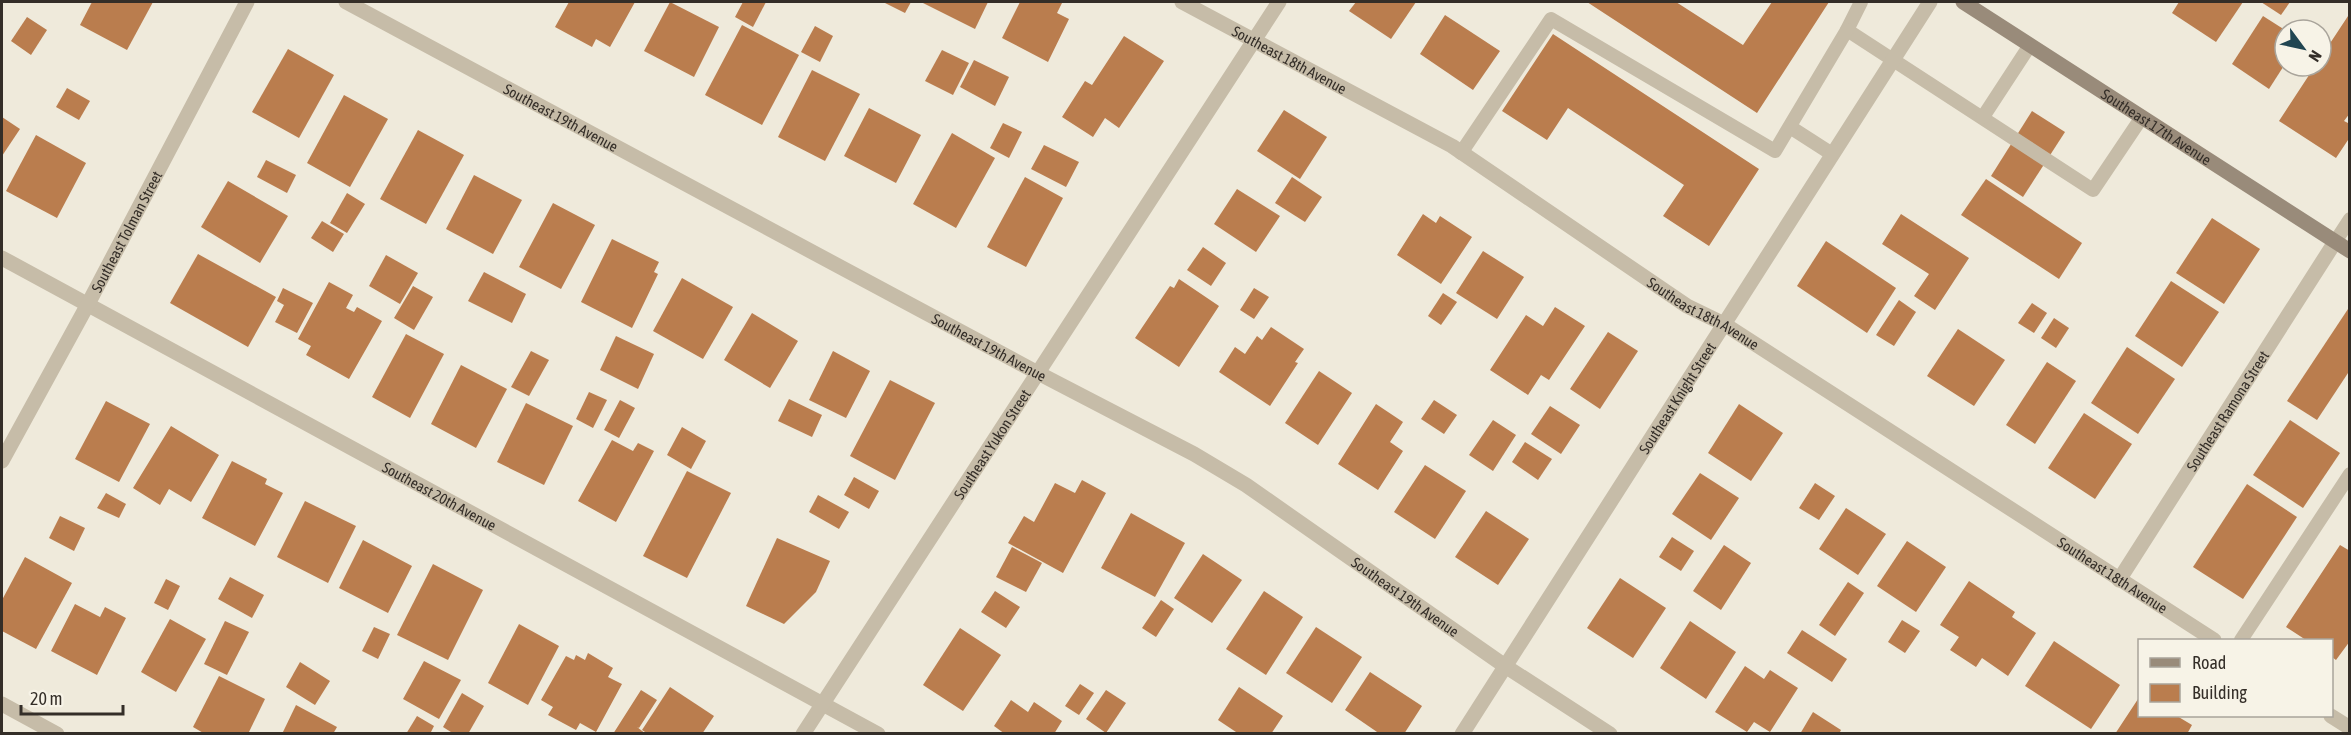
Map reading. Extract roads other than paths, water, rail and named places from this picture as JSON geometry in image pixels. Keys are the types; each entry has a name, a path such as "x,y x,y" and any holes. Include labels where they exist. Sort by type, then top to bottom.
{"street":[{"name":"Southeast Tolman Street","path":"2,461 88,304 247,2"},
{"name":"Southeast 19th Avenue","path":"346,2 1038,373 1194,454 1246,485 1505,666 1610,734"},
{"name":"Southeast 18th Avenue","path":"1182,2 1461,153 1687,306 1724,324 2212,639"},
{"name":"Southeast Yukon Street","path":"803,734 1279,2"},
{"name":"Southeast Knight Street","path":"1462,734 1930,2"},
{"name":"Southeast 17th Avenue","path":"1963,2 2349,252"},
{"name":"Southeast Ramona Street","path":"2119,580 2335,242"},
{"name":"Southeast 20th Avenue","path":"2,258 878,734"},
{"path":"2,704 57,734"},
{"path":"2332,717 2349,728"}],"lane":[{"path":"1461,153 1551,19 1775,151 1847,30 1861,2"},
{"path":"1847,30 1894,58 2093,190 2142,117"},
{"path":"1983,117 2030,45"},
{"path":"1790,127 1832,154"},
{"path":"2335,242 2349,219"},
{"path":"2242,639 2349,474"}]}
